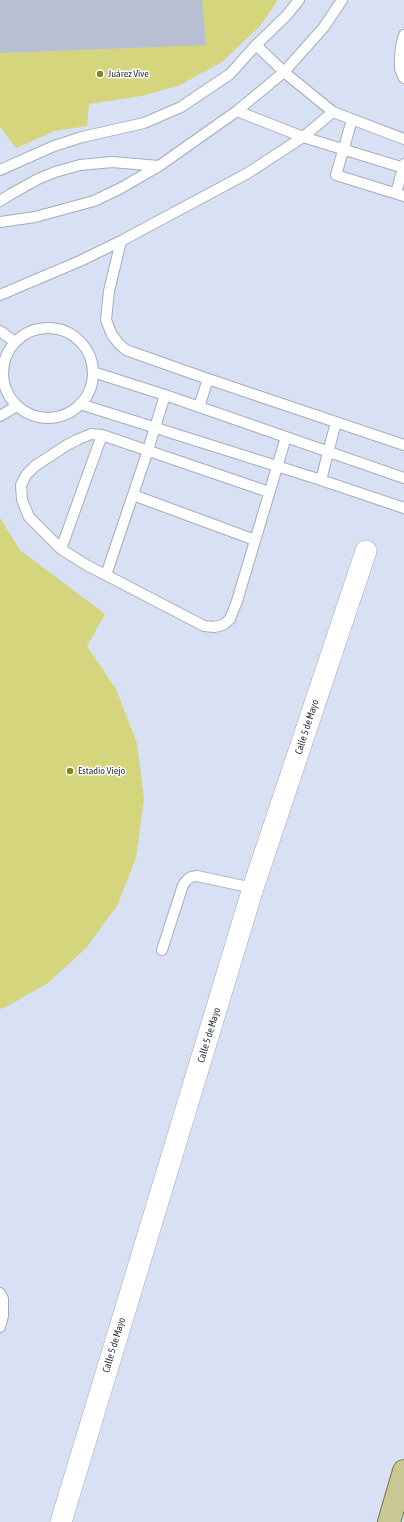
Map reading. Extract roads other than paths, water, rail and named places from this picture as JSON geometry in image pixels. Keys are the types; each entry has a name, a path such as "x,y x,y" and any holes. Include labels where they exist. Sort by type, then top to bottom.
{"main road":[{"path":"389,1522 404,1471"}],"street":[{"name":"Calle 5 de Mayo","path":"61,1522 253,888 366,551"}],"lane":[{"path":"0,170 54,146 82,137 144,124 181,107 230,74 256,45 287,16 299,0"},
{"path":"0,222 35,217 94,201 160,166 237,111 284,72 324,27 342,0"},
{"path":"404,35 401,46 400,69 404,78"},
{"path":"256,45 284,72 333,112 404,139"},
{"path":"237,111 303,137 343,149 404,166 400,195 336,175 343,149 352,120"},
{"path":"0,295 80,261 121,241 248,173 303,137 333,112"},
{"path":"0,201 38,179 80,165 112,162 160,166"},
{"path":"121,241 109,292 106,320 112,335 126,350 404,445"},
{"path":"46,328 63,331 78,340 86,350 91,360 93,372 92,384 87,395 80,404 71,412 61,417 49,418 37,417 26,413 17,406 9,397 1,375 3,362 8,351 15,342 34,330 46,328"},
{"path":"0,331 15,342"},
{"path":"93,372 165,395 404,478"},
{"path":"199,407 208,379"},
{"path":"106,575 165,395"},
{"path":"80,404 321,480 404,508"},
{"path":"0,416 17,406"},
{"path":"321,480 336,422"},
{"path":"269,492 102,434 90,434 67,445 35,466 26,475 21,485 22,500 29,517 62,549 88,566 204,626 214,627 222,625 230,619 237,601 286,437"},
{"path":"62,549 102,434"},
{"path":"133,495 255,540"},
{"path":"162,950 183,885 191,877 197,876 253,888"},
{"path":"0,1293 3,1299 4,1316 0,1327"}],"place":[{"name":"Juárez Vive","path":"100,74"},
{"name":"Estadio Viejo","path":"70,771"}]}
